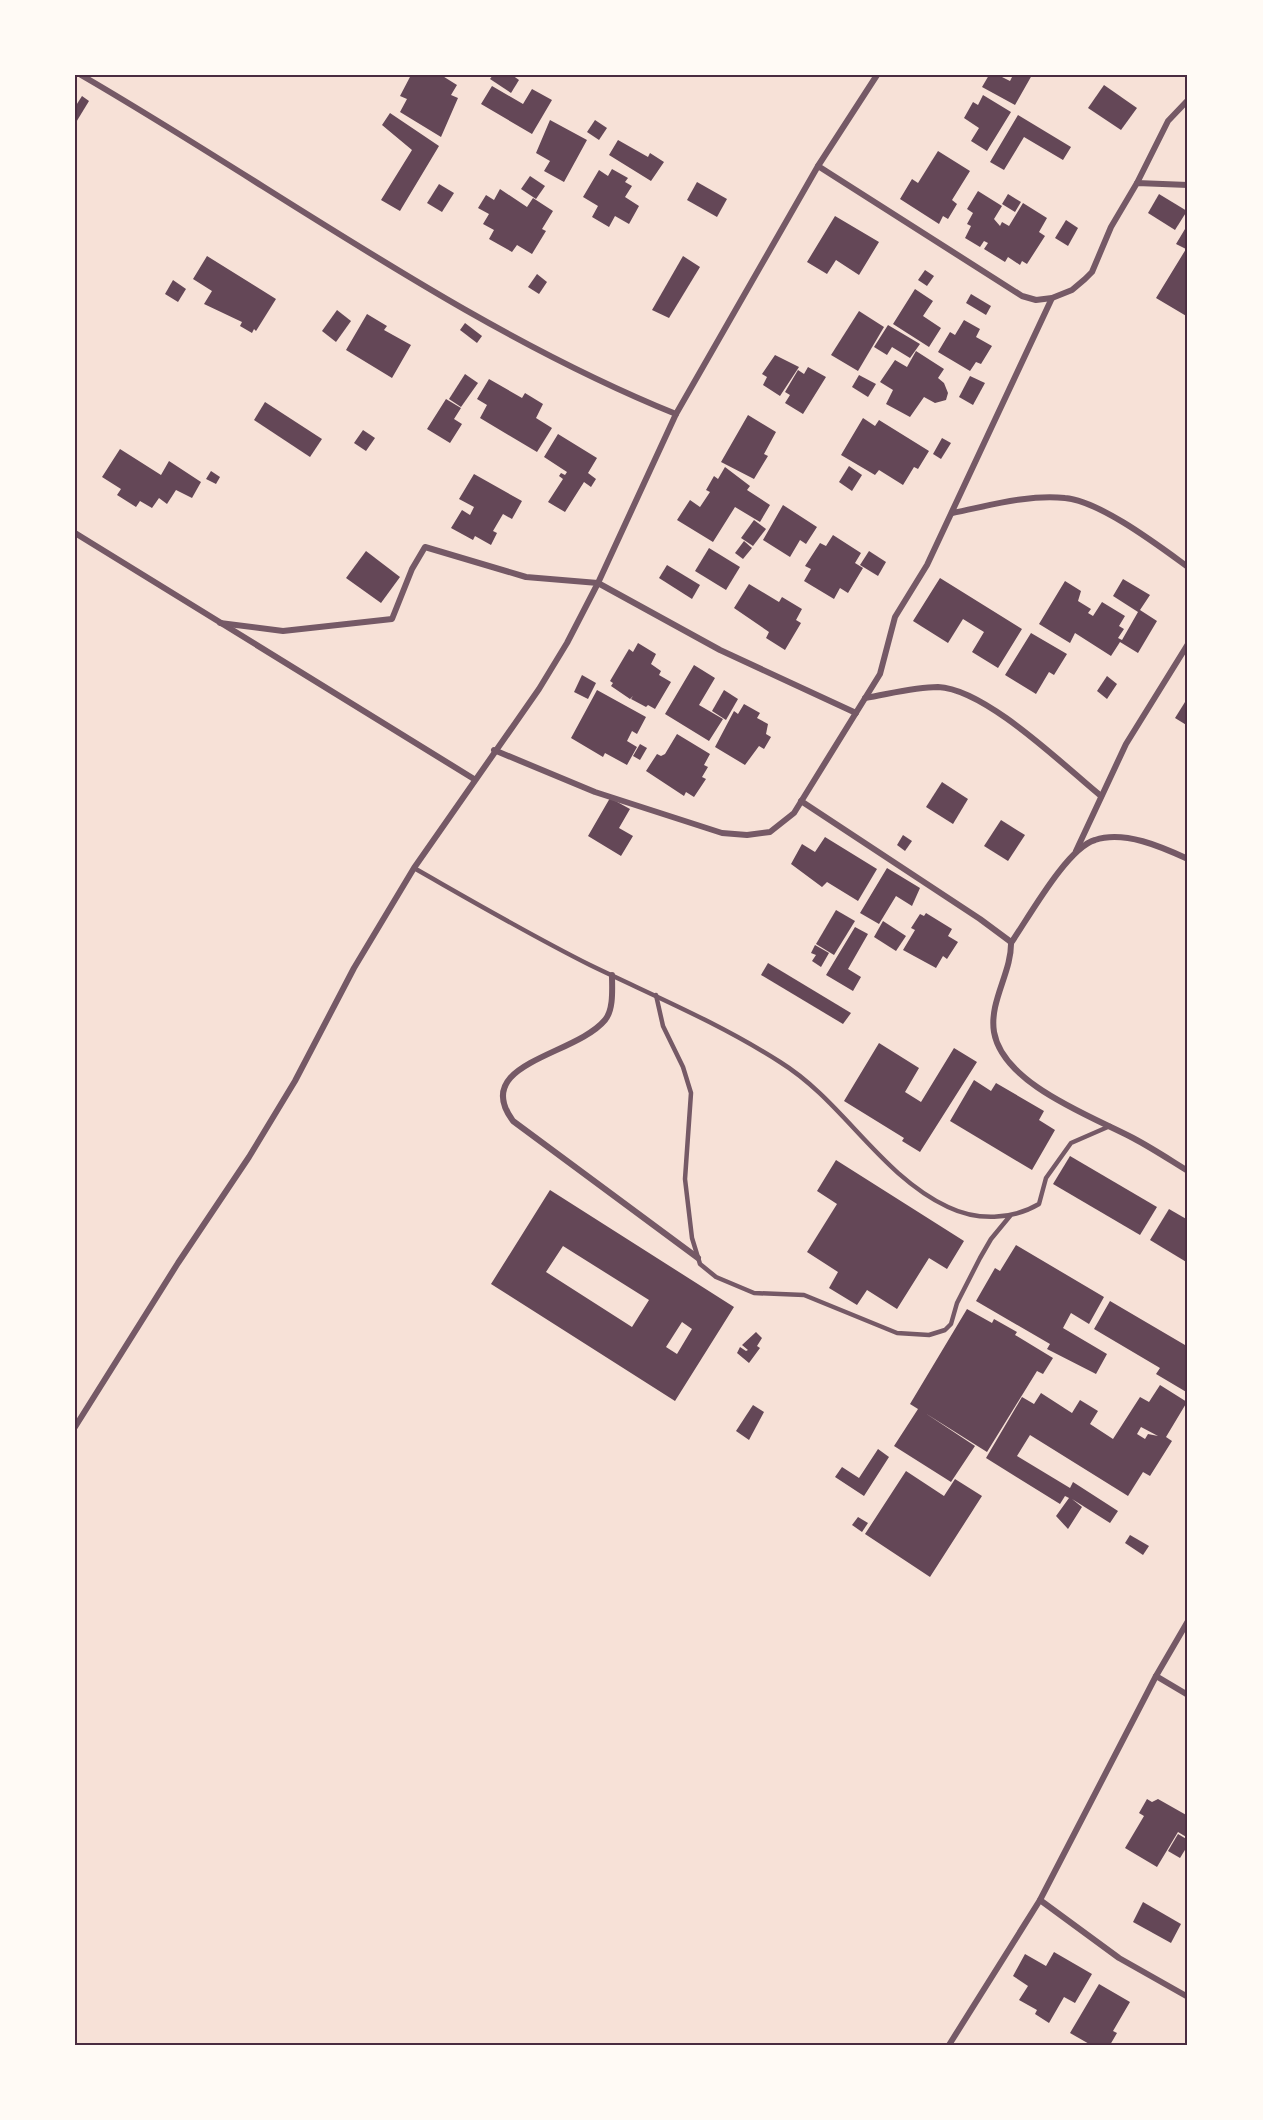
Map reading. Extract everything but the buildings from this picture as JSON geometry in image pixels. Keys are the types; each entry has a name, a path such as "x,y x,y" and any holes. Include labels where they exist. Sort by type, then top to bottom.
{"street":[{"path":"81,75 507,332 582,372 676,414"},
{"path":"75,1427 178,1263 249,1157 295,1081 332,1006 414,868 494,750 539,689 598,583 676,414 818,166 877,75"},
{"path":"818,166 1022,296 1036,300 1052,298 1072,290 1092,272 1111,227 1137,183 1168,121 1188,100"},
{"path":"1137,183 1188,185"},
{"path":"494,750 595,792 722,833 747,836 770,832 788,820 880,674 895,617 927,565 1052,298"},
{"path":"952,513 1037,498 1078,500 1155,543 1188,567"},
{"path":"75,533 474,779"},
{"path":"220,623 283,631 392,619 412,569 425,547 526,577 598,583 720,650 856,712"},
{"path":"1188,644 1130,736 1076,852 1011,942 994,1018 994,1031 1003,1054 1038,1088 1188,1171"},
{"path":"865,698 919,688 938,687 958,691 1020,728 1101,796"},
{"path":"801,801 980,919 1011,942"},
{"path":"1076,852 1092,840 1113,837 1155,845 1188,859"},
{"path":"612,975 612,997 606,1019 577,1042 514,1072 503,1084 503,1108 513,1121 698,1258"},
{"path":"949,2045 1040,1900 1156,1676 1188,1621"},
{"path":"1156,1676 1188,1695"},
{"path":"1040,1900 1119,1958 1188,1997"}],"lane":[{"path":"414,868 553,946 707,1019 781,1062 817,1090 902,1175 937,1201 962,1213 1010,1216 1039,1204 1046,1178 1071,1143 1110,1126"},
{"path":"656,995 663,1026 690,1084 685,1192 698,1258 703,1268 716,1277 745,1291 804,1295 897,1333 929,1335 945,1330 951,1324 957,1303 980,1258 991,1239 1010,1216"}]}
